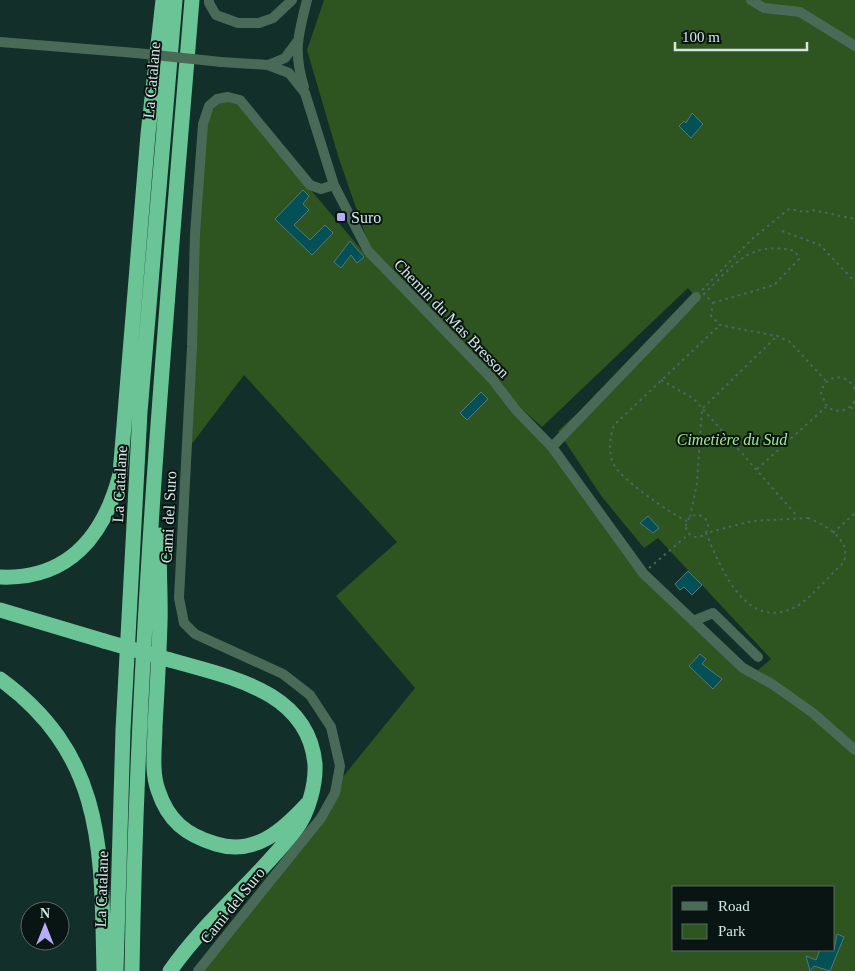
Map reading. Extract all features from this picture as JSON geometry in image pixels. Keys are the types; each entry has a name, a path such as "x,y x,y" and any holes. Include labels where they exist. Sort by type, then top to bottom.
{"highway":[{"path":"0,577 39,574 65,563 83,547 98,529 114,500 120,474 147,144 163,0"},
{"name":"La Catalane","path":"116,971 123,730 141,402 176,0"},
{"name":"La Catalane","path":"132,971 143,665 155,456 192,0"},
{"path":"155,456 163,487 154,760 157,789 168,812 177,824 196,838 224,846 245,847 264,841 286,828 308,804"},
{"path":"0,610 170,660 259,689 279,700 294,713 307,733 314,750 314,782 308,804 297,828 204,929 170,971"},
{"path":"0,679 46,722 73,760 93,809 100,853 104,971"}],"street":[{"path":"209,0 216,15 238,23 259,23 272,18 292,0"},
{"path":"306,0 297,42 296,62 306,93"},
{"path":"751,0 764,8 800,12 855,46"},
{"name":"Chemin du Mas Bresson","path":"0,42 268,65 289,73 306,93 334,185 368,251 492,379 516,410 552,447 643,573 743,668 772,684 813,713 855,750"},
{"path":"268,65 285,58 297,42"},
{"name":"Cami del Suro","path":"198,971 322,818 334,793 340,766 331,727 310,695 283,674 195,634 184,623 179,598 192,347 195,234 203,124 209,106 217,99 228,97 240,100 310,185 322,189 334,185"},
{"path":"552,447 696,297"},
{"path":"693,621 713,613 758,657"}],"path":[{"path":"696,297 752,239 789,208 805,212 820,211 855,219"},
{"path":"782,231 820,245 855,282"},
{"path":"774,247 795,252 799,259 774,285 713,303 704,294 746,254 774,247"},
{"path":"713,303 711,316 720,325 777,336 790,342 826,381"},
{"path":"687,521 676,516 621,475 613,463 610,450 610,435 614,425 720,325"},
{"path":"690,517 696,514 706,519 709,524 706,533 729,582 744,602 758,610 770,612 783,611 798,606 844,562 847,553 845,544 817,522 799,518 752,521 706,533 695,537 689,534 686,528 690,517 699,469 702,409 777,336"},
{"path":"855,389 851,382 844,377 833,377 826,381 821,393 827,407 835,411 844,411 851,407 855,401"},
{"path":"661,380 694,400 799,518"},
{"path":"757,469 827,407"},
{"path":"851,407 855,412"},
{"path":"833,533 855,513"},
{"path":"643,573 689,534"}],"green space":[{"name":"Cimetière du Sud","path":"324,0 855,0 855,744 757,671 771,659 658,538 644,548 602,497 558,431 699,302 688,288 542,427 520,407 370,248 339,159 307,50"},
{"path":"228,101 237,103 365,254 489,382 549,449 640,575 770,688 810,716 855,755 855,971 203,971 325,820 342,778 415,688 336,596 397,542 244,375 191,445 199,234 207,125 214,109 219,104"}],"building":[{"path":"692,113 703,124 691,138 679,126 684,121 686,123"},
{"path":"303,190 309,196 303,204 309,210 294,225 310,240 325,225 333,233 312,255 275,219"},
{"path":"350,241 364,257 357,263 351,255 341,268 334,262"},
{"path":"481,392 488,399 467,420 460,413"},
{"path":"648,516 659,528 653,533 640,523"},
{"path":"688,571 702,585 692,595 684,587 680,590 675,584"},
{"path":"700,654 706,659 702,664 722,679 713,689 689,666"},
{"path":"837,934 844,937 830,971 814,966 810,971 806,956 816,960 820,951 835,951"}],"place":[{"name":"Suro","path":"341,217"}]}
